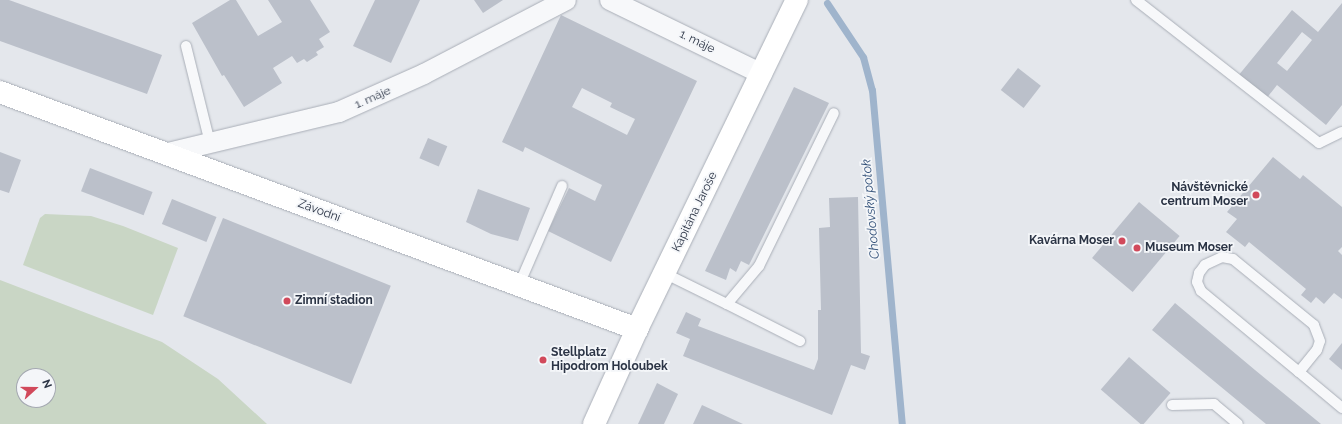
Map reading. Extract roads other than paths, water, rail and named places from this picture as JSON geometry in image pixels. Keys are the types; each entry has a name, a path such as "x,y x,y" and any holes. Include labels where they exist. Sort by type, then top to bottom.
{"street":[{"name":"1. máje","path":"164,154 339,112 424,74 566,0"},
{"name":"1. máje","path":"610,0 762,74"},
{"name":"Kapitána Jaroše","path":"594,424 637,329 797,0"},
{"name":"Závodní","path":"0,92 637,329"}],"lane":[{"path":"1136,0 1319,143 1342,132"},
{"path":"186,46 210,143"},
{"path":"727,304 759,266 834,113"},
{"path":"519,285 562,186"},
{"path":"1299,372 1317,350 1320,341 1314,325 1233,259 1222,257 1212,260 1205,265 1199,273 1197,282 1201,291 1342,408"},
{"path":"664,274 800,341"},
{"path":"1172,405 1214,404 1238,424"}],"waterway":[{"name":"Chodovský potok","path":"827,3 863,57 872,90 902,424"}],"place":[{"name":"Návštěvnické centrum Moser","path":"1256,195"},
{"name":"Kavárna Moser","path":"1122,241"},
{"name":"Museum Moser","path":"1137,248"},
{"name":"Zimní stadion","path":"287,301"},
{"name":"Stellplatz Hipodrom Holoubek","path":"543,360"}]}
